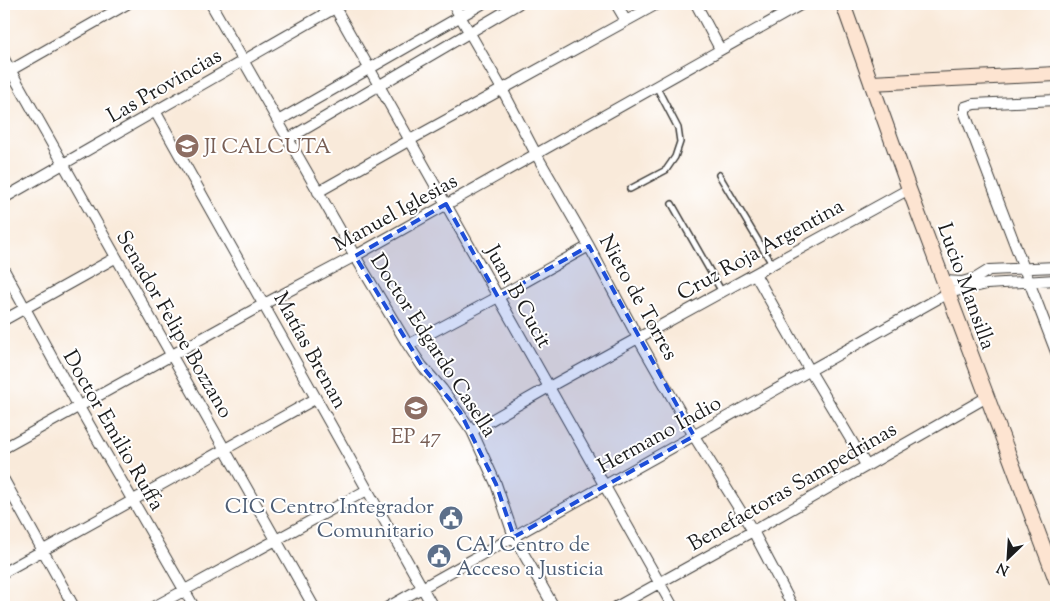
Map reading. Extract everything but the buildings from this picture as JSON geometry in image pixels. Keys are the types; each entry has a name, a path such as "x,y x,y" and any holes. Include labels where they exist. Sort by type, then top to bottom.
{"main road":[{"name":"Lucio Mansilla","path":"843,4 946,287 1056,580"},
{"path":"871,83 1056,74"}],"street":[{"path":"7,72 127,4"},
{"name":"Doctor Edgardo Casella","path":"211,4 408,345 472,431 496,484 514,537 554,607"},
{"name":"Nieto de Torres","path":"453,4 589,246 638,338 694,436 753,531 793,607"},
{"path":"278,121 482,4"},
{"path":"288,139 518,4"},
{"path":"616,4 626,21"},
{"path":"318,192 657,4"},
{"path":"696,4 720,50"},
{"name":"Manuel Iglesias","path":"4,448 264,304 355,256 802,4"},
{"name":"Las Provincias","path":"4,198 337,5"},
{"name":"Juan B Cucit","path":"337,5 370,69 673,607"},
{"name":"Senador Felipe Bozzano","path":"4,60 7,72 63,164 314,607"},
{"path":"1056,100 974,104 966,107 965,114 1056,352"},
{"name":"Matías Brenan","path":"155,111 433,607"},
{"name":"Cruz Roja Argentina","path":"472,431 910,189"},
{"path":"408,345 589,246"},
{"path":"4,320 115,258"},
{"path":"946,287 976,278 989,270 1056,267"},
{"name":"Doctor Emilio Ruffa","path":"4,270 78,407 194,607"},
{"path":"756,274 810,371 866,465"},
{"path":"946,287 1056,280"},
{"name":"Hermano Indio","path":"388,607 810,371 946,287"},
{"name":"Benefactoras Sampedrinas","path":"616,607 987,397"},
{"path":"4,572 316,399"},
{"path":"4,480 74,607"},
{"path":"154,607 367,490"}],"lane":[{"path":"630,189 666,170 676,157 680,142 678,128 656,86"},
{"path":"719,174 772,264"},
{"path":"672,204 722,292"}],"highlighted area":[{"path":"446,204 498,297 589,246 694,436 514,537 496,484 460,412 422,366 355,256"}],"place":[{"name":"JI CALCUTA","path":"187,146"},
{"name":"EP 47","path":"416,408"},
{"name":"CIC Centro Integrador Comunitario","path":"451,518"},
{"name":"CAJ Centro de Acceso a Justicia","path":"439,556"}]}
